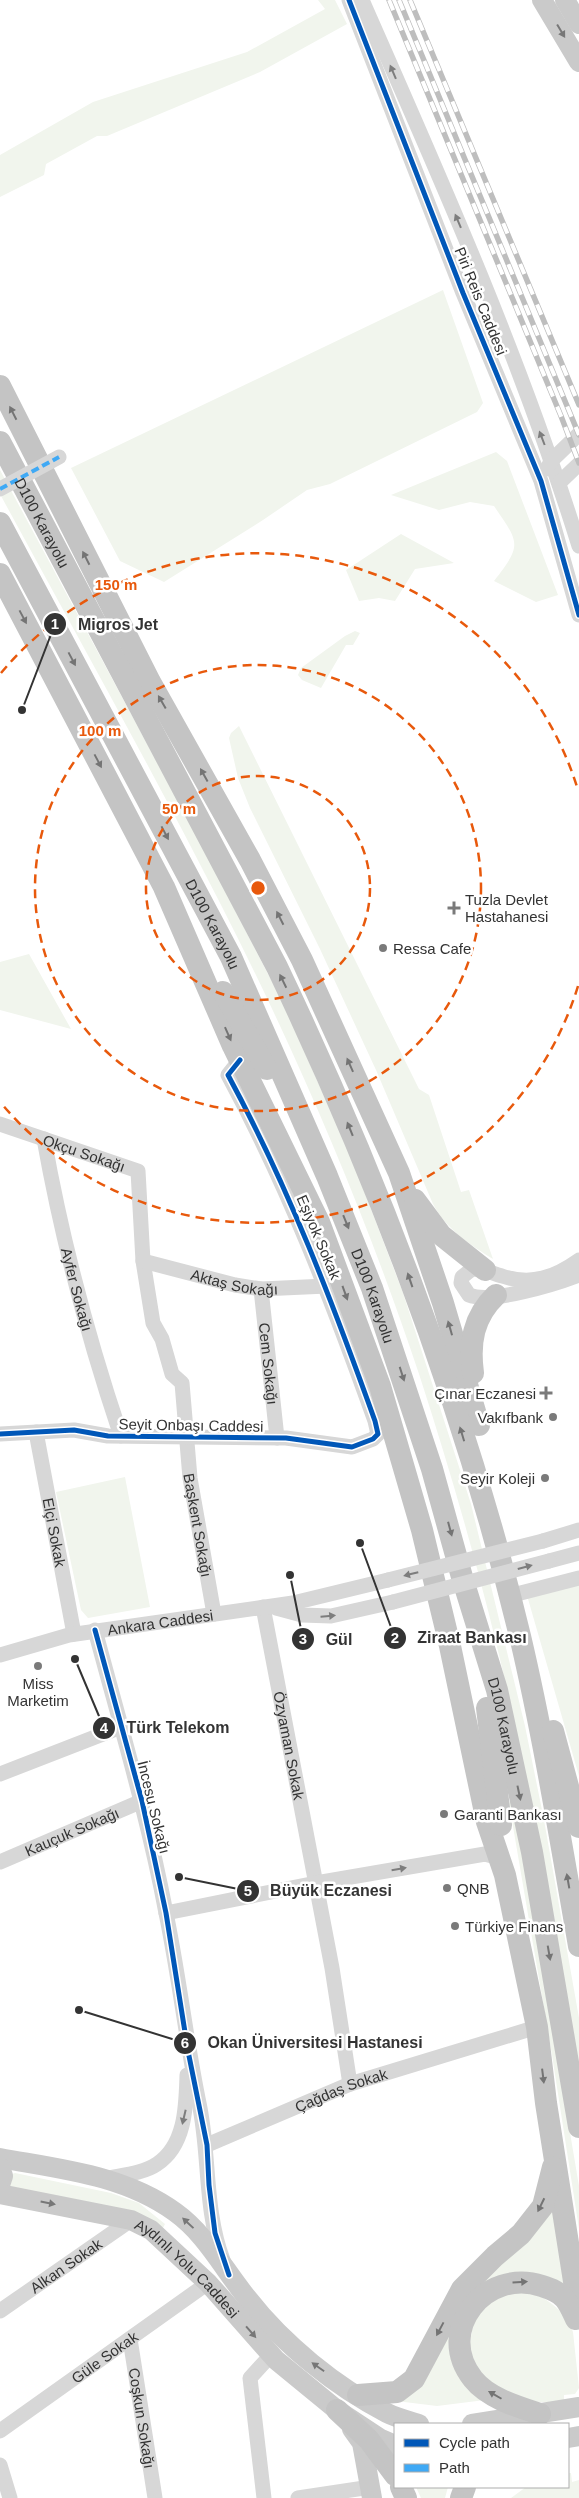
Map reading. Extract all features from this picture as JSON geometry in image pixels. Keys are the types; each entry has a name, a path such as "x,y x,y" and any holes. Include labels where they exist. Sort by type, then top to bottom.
{"highway":[{"path":"0,386 150,682 250,860 302,960 399,1174 443,1303 479,1425"},
{"name":"D100 Karayolu","path":"0,442 277,967 311,1038 405,1265 440,1364 492,1530 520,1638 556,1813 579,1946"},
{"name":"D100 Karayolu","path":"0,523 231,957 327,1176 393,1346 432,1469 462,1577 497,1690 532,1852 579,2127"},
{"path":"0,574 164,887 327,1176"},
{"path":"164,887 240,1060 319,1222 380,1386 422,1530 450,1646 487,1822 505,1875"},
{"path":"399,1174 441,1235 485,1270"},
{"path":"492,1530 470,1354 481,1312 496,1295"},
{"path":"462,1577 480,1659 490,1722 505,1875 537,2027 579,2313"},
{"path":"520,1638 549,1719 578,1818"},
{"path":"358,2395 397,2392 414,2379 462,2289 495,2256 521,2234 543,2206 555,2158"},
{"path":"540,2414 512,2405 489,2392 473,2379 462,2358 458,2342 462,2326 476,2302 494,2287 506,2283 529,2282 553,2289 565,2299 579,2324"},
{"path":"337,2410 369,2440 394,2474"}],"main road":[{"path":"542,0 579,62"},
{"path":"565,0 579,24"},
{"path":"0,2158 108,2178 135,2189 175,2212 203,2238 229,2275 285,2341 358,2395 388,2414 416,2423"},
{"path":"0,2167 3,2176 0,2185"},
{"name":"Aydınlı Yolu Caddesi","path":"0,2194 131,2220 151,2230 208,2283 271,2355 337,2410"},
{"path":"479,2423 579,2408"},
{"path":"337,2410 381,2439 394,2444"},
{"path":"337,2410 362,2443 372,2492"}],"street":[{"name":"Piri Reis Caddesi","path":"349,0 463,293 541,481 579,614"},
{"name":"Piri Reis Caddesi","path":"362,0 472,255 551,461 579,546"},
{"path":"579,434 551,461 541,481 559,483 579,464"},
{"path":"0,489 59,458"},
{"name":"Eşiyok Sokak","path":"240,1060 228,1075 262,1138 327,1286 378,1434"},
{"name":"Okçu Sokağı","path":"0,1124 138,1170 143,1261"},
{"name":"Ayfer Sokağı","path":"44,1139 56,1208 72,1275 98,1371 120,1436"},
{"path":"579,1260 563,1272 535,1280 512,1279 485,1270 472,1269 467,1271 462,1277 461,1283 469,1295 476,1298 553,1286 579,1274"},
{"name":"Aktaş Sokağı","path":"143,1261 235,1285 261,1289 327,1286"},
{"name":"Başkent Sokağı","path":"143,1261 153,1323 162,1340 172,1374 182,1383 190,1478 214,1614"},
{"name":"Cem Sokağı","path":"261,1289 277,1438"},
{"name":"Seyit Onbaşı Caddesi","path":"0,1434 74,1430 120,1436 277,1438 352,1447 373,1439 378,1434"},
{"name":"Elçi Sokak","path":"36,1432 74,1634"},
{"name":"Ankara Caddesi","path":"2,1649 95,1630 293,1603 543,1541 579,1530"},
{"name":"Ankara Caddesi","path":"262,1607 283,1609 302,1615 331,1616 393,1602 579,1553"},
{"path":"509,1596 579,1578"},
{"name":"Özyaman Sokak","path":"262,1607 332,1968 350,2084"},
{"path":"267,1632 270,1619 274,1615 302,1615"},
{"name":"İncesu Sokağı","path":"95,1630 142,1801 166,1913 188,2051"},
{"path":"0,1774 121,1728"},
{"name":"Kauçuk Sokağı","path":"0,1862 142,1801"},
{"path":"166,1913 316,1883 485,1854 499,1858 505,1875"},
{"name":"Çağdaş Sokak","path":"207,2145 350,2084 537,2027"},
{"path":"188,2051 207,2145 209,2186 215,2233 229,2275"},
{"path":"108,2178 157,2165 172,2147 181,2131 186,2108 188,2051"},
{"name":"Alkan Sokak","path":"0,2311 131,2220"},
{"name":"Güle Sokak","path":"0,2431 208,2283"},
{"name":"Coşkun Sokağı","path":"130,2339 155,2498"},
{"path":"264,2498 250,2378 271,2355"},
{"path":"0,2465 10,2498"},
{"path":"298,2498 372,2492"}],"shaded area":[{"path":"318,0 335,0 347,24 260,72 107,136 97,136 46,164 44,175 0,197 0,155 93,102 247,52 325,9"},
{"path":"443,290 483,403 477,412 330,484 307,490 164,582 120,561 71,468"},
{"path":"496,452 507,461 558,595 536,602 494,581 510,559 514,544 509,528 494,506 470,502 439,510 391,495"},
{"path":"0,470 195,833 283,1003 353,1162 403,1293 471,1504 525,1726 544,1820 579,2018 579,2084 532,1811 504,1677 459,1503 398,1313 353,1193 276,1016 166,799 0,494"},
{"path":"401,534 454,563 415,569 395,601 379,598 359,601 346,570"},
{"path":"355,631 360,633 353,645 346,645 321,688 302,680 298,675 301,668 345,636"},
{"path":"239,726 419,1089 429,1095 461,1192 469,1190 493,1259 467,1242 452,1229 433,1204 376,1070 320,949 250,808 238,778 229,738 231,733"},
{"path":"29,954 71,1029 0,1010 0,962"},
{"path":"125,1477 150,1607 88,1618 81,1610 56,1492"},
{"path":"579,1571 579,1776 524,1585"},
{"path":"513,1794 579,2186 579,2229 552,2055 509,1803"},
{"path":"15,2173 111,2193 139,2203 165,2224 163,2228 9,2186 12,2174"},
{"path":"556,2190 573,2297 544,2282 522,2274 499,2277 470,2294"},
{"path":"532,2291 551,2303 562,2313 573,2332 579,2388 575,2394 564,2395 564,2402 513,2402 479,2377 468,2353 475,2314 505,2293"},
{"path":"450,2331 485,2400 437,2406 388,2400"},
{"path":"569,2473 571,2473 572,2482 579,2480 579,2498 511,2498 525,2488 569,2488"},
{"path":"416,2488 448,2488 445,2498 421,2498"}],"railway":[{"path":"389,0 579,463"},
{"path":"399,0 579,435"},
{"path":"410,0 579,405"}],"marked path":[{"path":"0,489 59,457"}],"cycle path":[{"path":"349,0 463,293 541,481 579,615"},
{"path":"0,1434 74,1430 108,1436 286,1438 352,1447 373,1439 378,1434 359,1376 308,1245 271,1160 228,1075 240,1060"},
{"path":"95,1630 142,1801 166,1913 188,2051 207,2145 209,2185 215,2233 229,2275"}],"place":[{"name":"Migros Jet","path":"22,710"},
{"name":"Tuzla Devlet Hastahanesi","path":"454,908"},
{"name":"Ressa Cafe","path":"383,948"},
{"name":"Çınar Eczanesi","path":"546,1393"},
{"name":"Vakıfbank","path":"553,1417"},
{"name":"Seyir Koleji","path":"545,1478"},
{"name":"Ziraat Bankası","path":"360,1543"},
{"name":"Gül","path":"290,1575"},
{"name":"Türk Telekom","path":"75,1659"},
{"name":"Miss Marketim","path":"38,1666"},
{"name":"Garanti Bankası","path":"444,1814"},
{"name":"Büyük Eczanesi","path":"179,1877"},
{"name":"QNB","path":"447,1888"},
{"name":"Türkiye Finans","path":"455,1926"},
{"name":"Okan Üniversitesi Hastanesi","path":"79,2010"}]}
